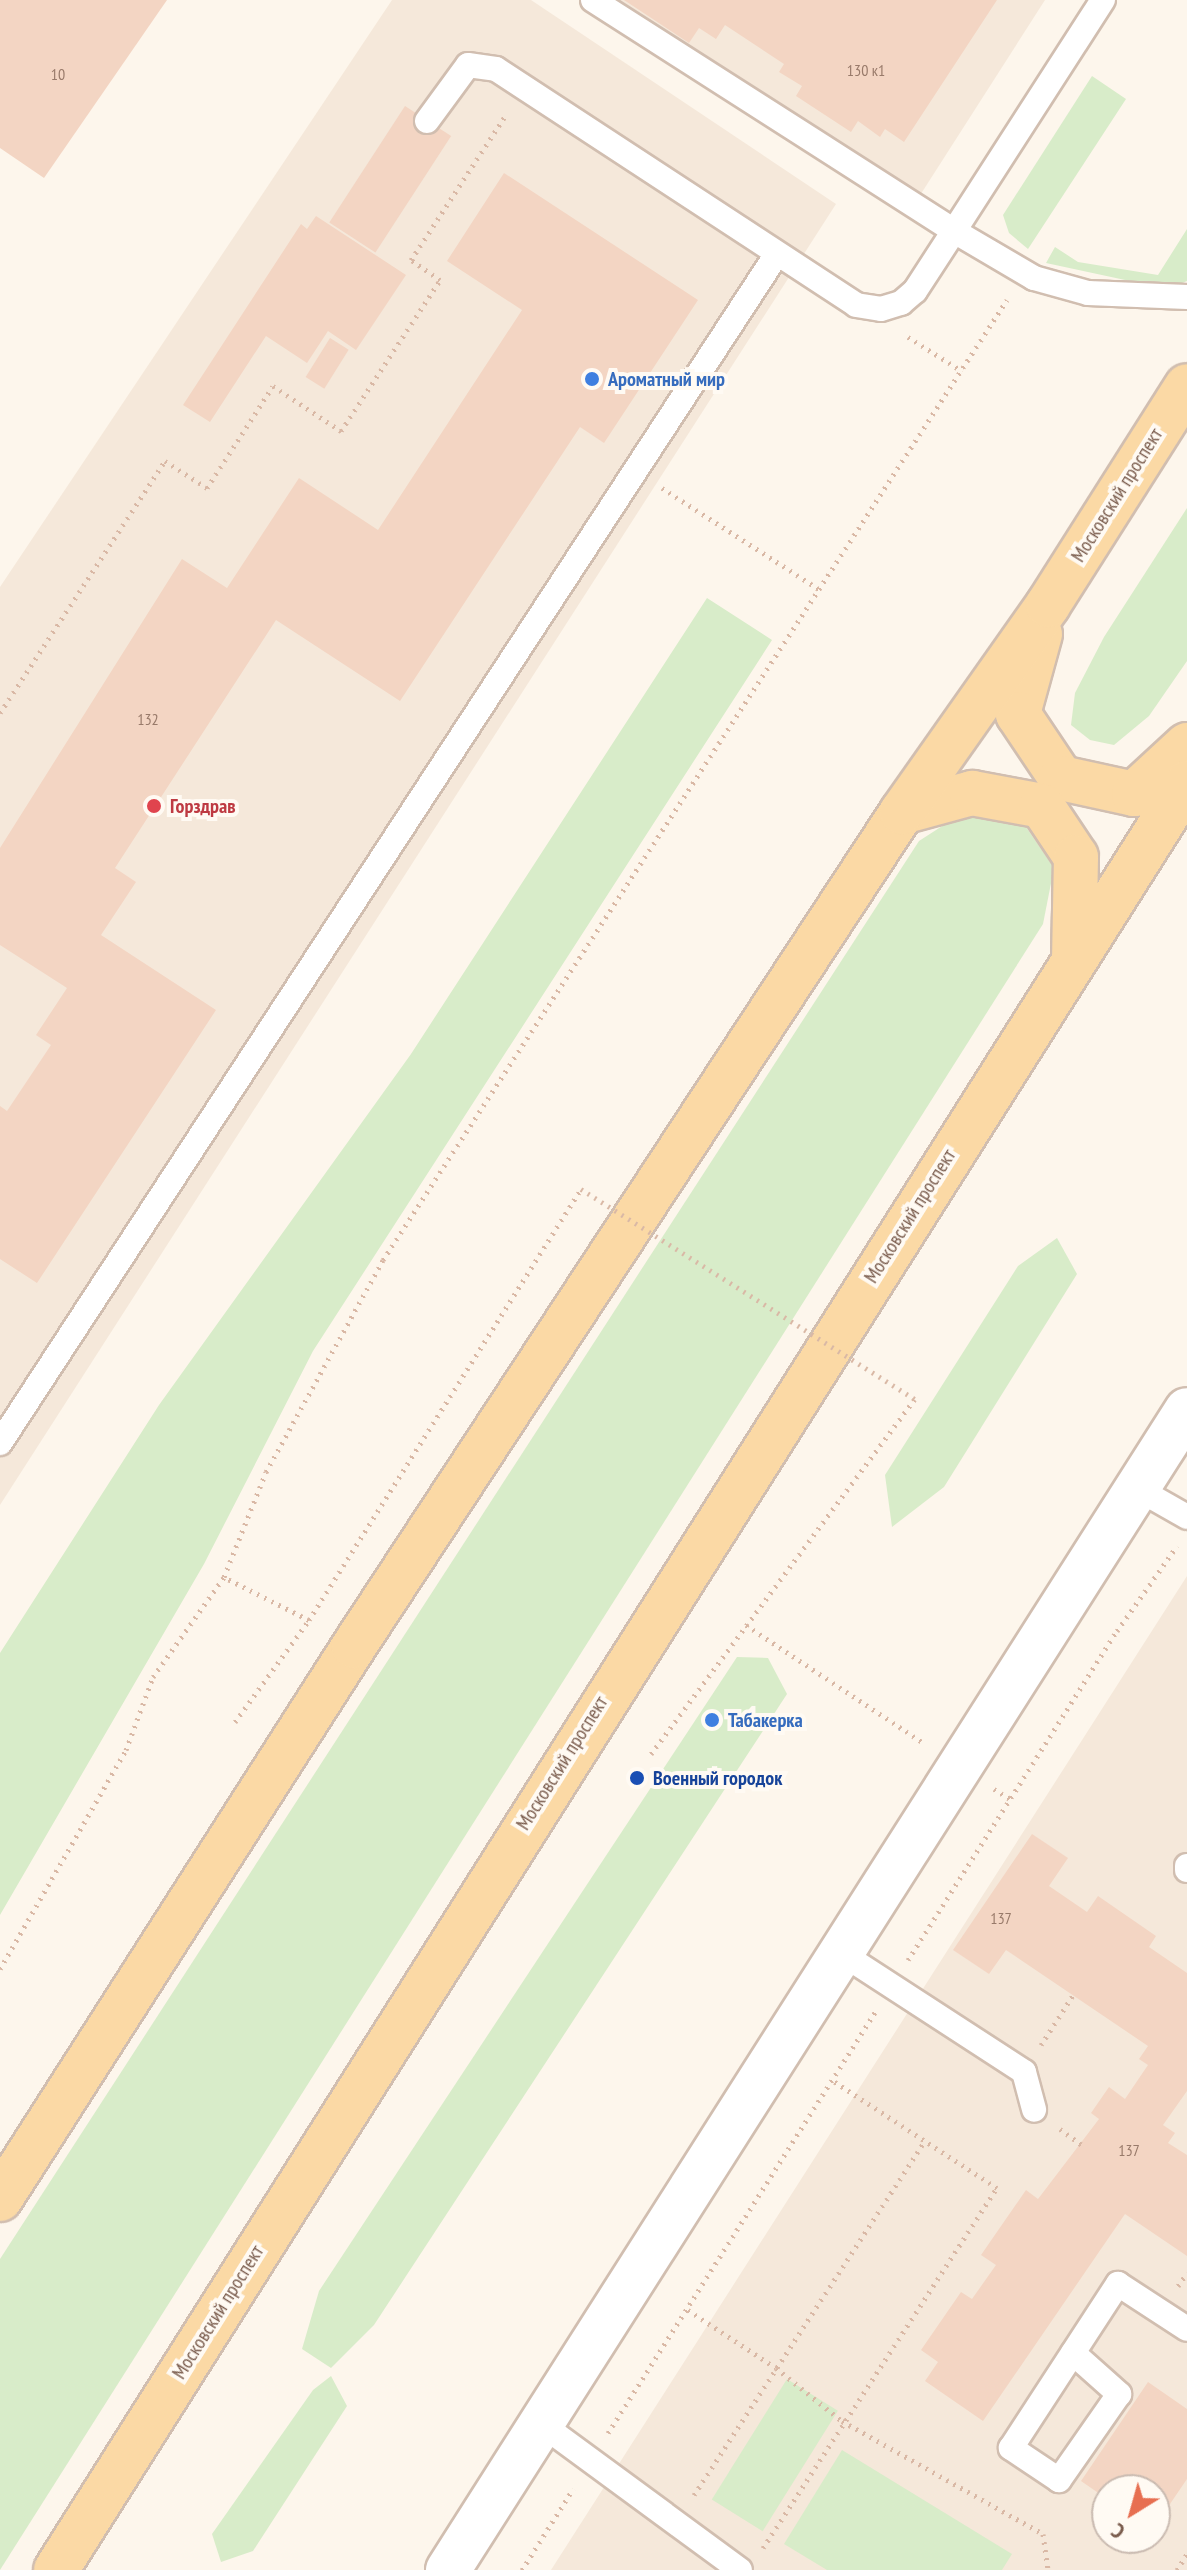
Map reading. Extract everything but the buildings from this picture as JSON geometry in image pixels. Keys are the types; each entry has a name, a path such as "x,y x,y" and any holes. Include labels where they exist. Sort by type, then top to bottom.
{"main road":[{"name":"Московский проспект","path":"0,2199 322,1694 902,812 1048,605 1187,386"},
{"name":"Московский проспект","path":"1048,605 1018,714 1061,778 1134,794 1187,745"},
{"name":"Московский проспект","path":"56,2570 1187,783"},
{"path":"902,812 972,793 1042,806 1076,857 1074,959"}],"street":[{"path":"448,2570 544,2426 958,1766 1187,1410"}],"lane":[{"path":"593,0 954,231 1047,282 1115,296 1187,297"},
{"path":"427,121 468,65 480,63 524,87 856,305 881,309 915,291 1103,0"},
{"path":"0,1443 777,254"},
{"path":"1138,1489 1187,1517"},
{"path":"841,1953 1024,2072 1034,2110"},
{"path":"1073,2353 1119,2394 1059,2480 1011,2448 1118,2284 1187,2329"},
{"path":"544,2426 748,2566"}],"path":[{"path":"0,713 165,461 207,488 273,386 341,431 440,280 411,260 524,87"},
{"path":"0,1969 126,1750 153,1677 224,1577 266,1472 383,1260 1003,307"},
{"path":"635,471 820,590"},
{"path":"235,1722 309,1620 581,1189 915,1399 651,1754"},
{"path":"522,2570 1010,1799 1187,1532"},
{"path":"224,1577 309,1620"},
{"path":"746,1625 1010,1799"},
{"path":"1024,2072 1073,1995"},
{"path":"748,2566 997,2188 923,2144 832,2080"},
{"path":"692,2498 923,2144"},
{"path":"688,2310 776,2368 842,2421 1043,2534 1048,2570"},
{"path":"1177,2570 1187,2554"}],"shaded area":[{"path":"392,0 531,0 836,204 0,1505 0,587"},
{"path":"612,0 1045,0 917,200"},
{"path":"1187,1576 1187,2570 551,2570"}],"green space":[{"path":"1092,76 1126,99 1028,249 1009,233 1003,215"},
{"path":"1187,229 1187,281 1167,289 1046,263 1055,247 1078,262 1158,275"},
{"path":"1187,508 1187,661 1149,716 1114,745 1090,740 1071,725 1075,693 1104,637"},
{"path":"707,598 772,640 313,1351 204,1564 0,1915 0,1653 159,1405 411,1054"},
{"path":"967,810 1022,821 1054,868 1043,924 0,2570 0,2259 919,841"},
{"path":"1057,1238 1077,1274 944,1487 892,1527 885,1475 1018,1266"},
{"path":"737,1657 768,1658 787,1694 374,2325 331,2368 302,2349 319,2291"},
{"path":"331,2376 347,2406 253,2551 221,2562 212,2534 313,2390"},
{"path":"787,2379 838,2411 763,2531 712,2499"},
{"path":"842,2450 1012,2554 1002,2570 827,2570 784,2544"}],"place":[{"name":"Ароматный мир","path":"592,379"},
{"name":"Горздрав","path":"154,806"},
{"name":"Табакерка","path":"712,1720"},
{"name":"Военный городок","path":"637,1778"}]}
